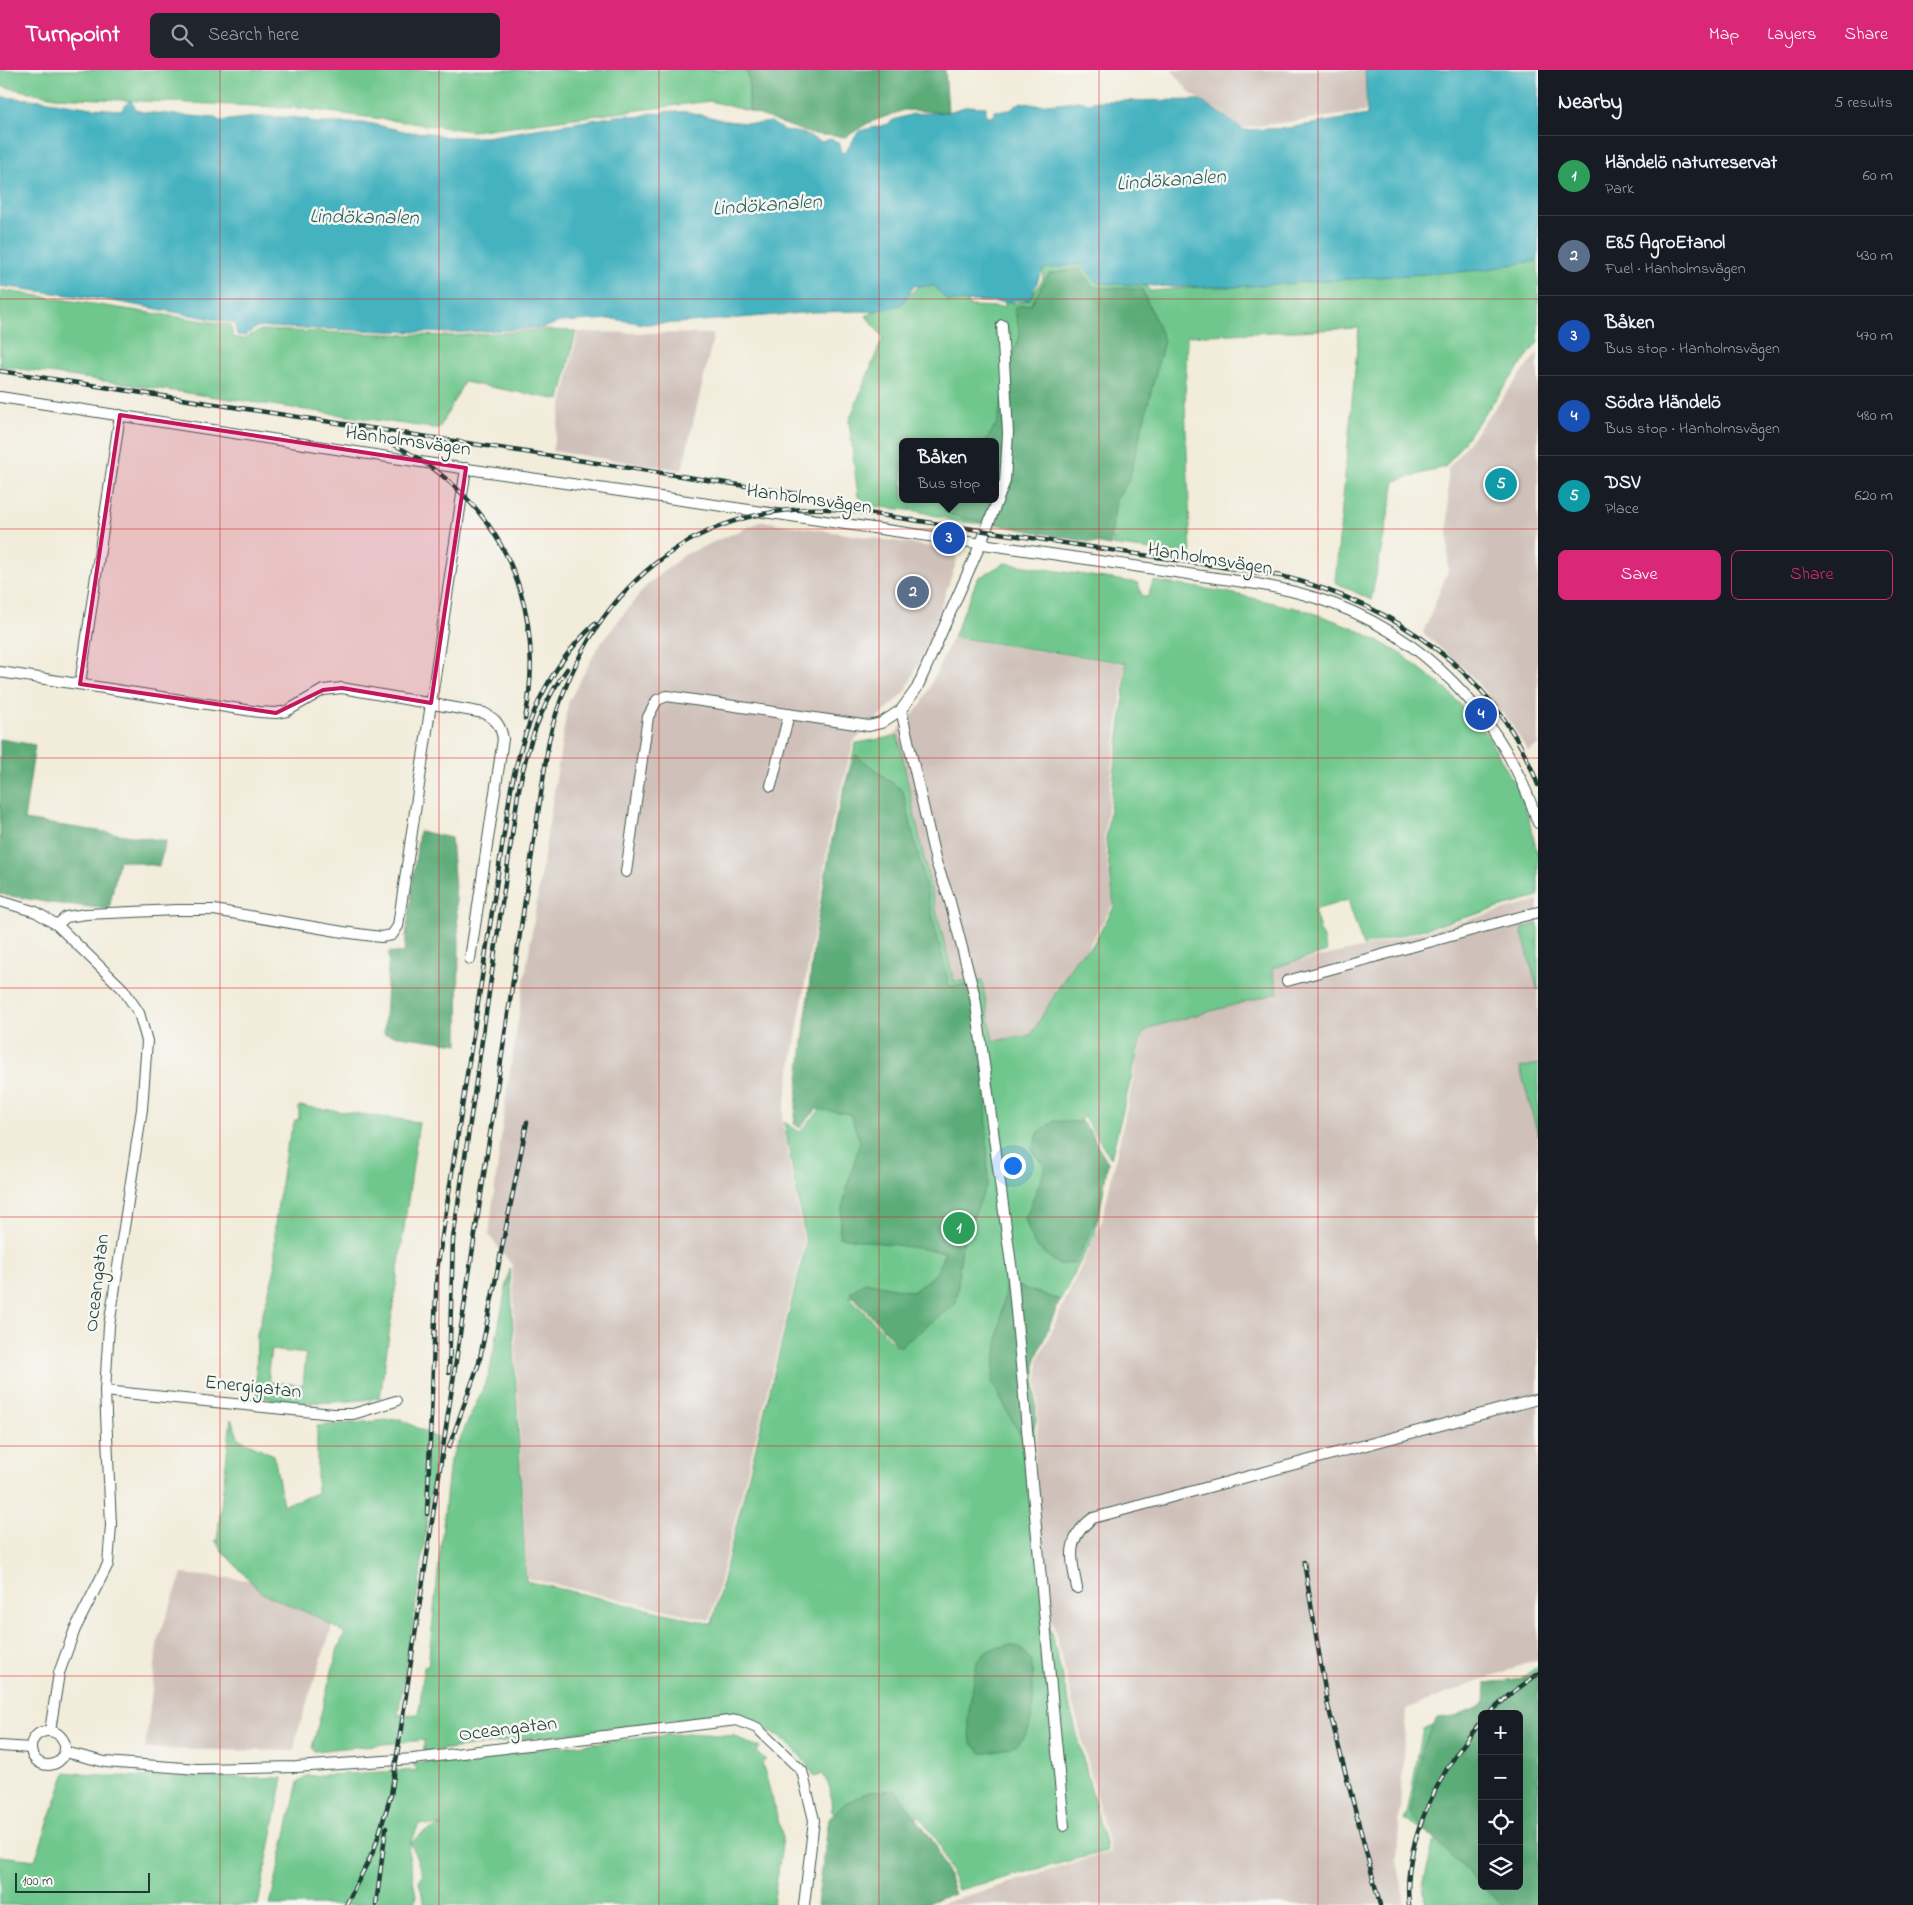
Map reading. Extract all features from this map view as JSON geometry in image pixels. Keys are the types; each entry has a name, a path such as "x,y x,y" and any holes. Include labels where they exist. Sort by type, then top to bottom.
{"street":[{"path":"999,496 1005,481 1008,433 1002,324"},
{"name":"Hanholmsvägen","path":"0,397 1278,588 1317,598 1393,633 1445,673 1481,714 1518,772 1538,823"},
{"path":"80,684 120,415"},
{"path":"57,925 66,917 86,914 214,910 353,933 382,937 392,935 398,926 466,468"},
{"path":"626,872 648,717 657,700 667,696 869,726 881,723 901,710 917,688 981,543 996,503"},
{"path":"0,672 276,714 287,711 323,690 342,688 484,713 493,718 501,728 503,739 470,959"},
{"path":"901,710 936,862 949,898 975,998 1013,1279 1064,1826"},
{"path":"771,786 789,714"},
{"name":"Oceangatan","path":"0,901 36,912 57,925 123,989 139,1013 147,1042 142,1110 110,1326 105,1391 111,1525 108,1564 75,1629 59,1673 50,1731"},
{"path":"1287,981 1538,912"},
{"name":"Energigatan","path":"105,1391 333,1414 353,1414 396,1401"},
{"path":"1077,1588 1072,1563 1072,1549 1076,1536 1093,1518 1538,1399"},
{"name":"Oceangatan","path":"65,1752 105,1762 197,1768 296,1767 404,1760 737,1720 757,1728 802,1771 814,1820 804,1905"},
{"path":"50,1731 62,1738 65,1752 58,1762 46,1766 35,1760 30,1748 37,1735 50,1731"},
{"path":"0,1746 30,1748"}],"highlighted area":[{"path":"120,415 466,468 431,703 342,688 323,690 276,713 80,684"}],"shaded area":[{"path":"1172,70 1365,70 1366,108 1364,112 1242,128 1190,93"},
{"path":"578,332 714,334 682,470 552,451"},
{"path":"1538,352 1538,745 1528,751 1510,723 1470,674 1423,633 1448,571 1448,469"},
{"path":"762,521 952,550 957,560 930,638 905,692 854,741 832,822 782,1121 804,1244 710,1620 527,1578 512,1265 489,1235 506,1097 568,703 598,647 645,587 684,555"},
{"path":"952,638 1125,664 1104,838 1113,905 1033,1040 989,1046 951,984 926,882 894,735 922,704"},
{"path":"1538,901 1538,1659 1406,1709 1397,1860 1405,1905 937,1905 1110,1852 1052,1619 1034,1471 1038,1421 1038,1360 1102,1221 1146,1021 1267,968 1366,947"},
{"path":"182,1574 273,1582 334,1620 296,1737 294,1751 145,1749 158,1639"}],"green space":[{"path":"0,70 744,70 749,77 749,111 710,101 472,131 299,108 55,97 0,86"},
{"path":"744,70 945,70 948,112 904,110 868,123 846,137 811,134 749,111 749,77"},
{"path":"1538,261 1538,342 1445,467 1395,481 1371,600 1335,582 1359,328 1187,336 1185,404 1191,555 1112,545 1114,533 960,522 917,511 862,505 861,497 858,497 849,421 883,337 866,316 911,293 924,281 968,301 969,306 1005,307 1005,301 1016,303 1029,300 1043,279 1043,266 1087,264 1100,281 1146,286 1150,291"},
{"path":"1081,268 1092,287 1142,289 1164,340 1129,480 1116,500 1110,546 961,518 944,512 949,503 999,503 999,438 988,438 997,423 1010,363 1020,335 1014,307 1031,304 1049,274"},
{"path":"0,290 231,325 233,337 244,339 260,330 449,336 544,330 576,331 560,400 464,382 439,429 0,366"},
{"path":"1005,563 1138,583 1142,596 1148,597 1153,581 1226,592 1308,611 1354,628 1400,653 1447,690 1487,735 1523,798 1538,855 1538,897 1363,946 1348,900 1314,910 1327,952 1272,968 1278,993 1152,1027 1142,1035 1111,1158 1084,1117 1081,1118 1081,1123 1092,1132 1105,1166 1102,1196 1095,1234 1053,1314 1034,1364 1035,1419 1032,1472 1048,1621 1107,1851 958,1890 939,1843 918,1814 903,1867 846,1819 832,1812 830,1788 823,1774 815,1777 795,1751 773,1732 731,1717 714,1715 424,1752 424,1740 314,1751 312,1748 338,1648 345,1633 313,1615 262,1593 223,1552 215,1540 217,1541 231,1419 239,1439 274,1455 283,1505 317,1493 317,1426 400,1419 437,1438 420,1578 398,1715 419,1714 424,1667 428,1666 450,1460 489,1375 510,1268 526,1581 712,1624 806,1244 784,1122 800,1132 819,1111 841,821 836,820 856,743 898,736 929,882 954,981 982,981 993,1041 1031,1035 1077,957 1092,946 1114,907 1106,839 1123,705 1126,663 953,637 978,578","holes":["849,1296 857,1299 877,1317 897,1347"]},
{"path":"0,739 35,745 24,820 166,841 159,866 119,860 109,909 51,903 0,894"},
{"path":"856,755 903,791 949,986 977,985 985,1049 988,1182 962,1245 956,1303 900,1347 850,1293 865,1282 913,1292 936,1273 945,1252 839,1237 842,1208 860,1141 850,1114 817,1109 800,1128 794,1124 815,935 835,822"},
{"path":"419,831 451,838 459,939 458,1044 384,1034 389,952 404,953"},
{"path":"1538,924 1538,991 1521,929"},
{"path":"1538,1064 1538,1135 1520,1068"},
{"path":"299,1106 419,1122 380,1398 307,1402 256,1397 257,1334 275,1269 275,1224 286,1149 295,1120 299,1119","holes":["271,1350 306,1354 303,1385 270,1382 268,1371"]},
{"path":"1054,1121 1083,1122 1108,1162 1100,1211 1076,1262 1058,1265 1034,1244 1025,1219 1046,1167 1032,1150 1039,1132"},
{"path":"1006,1282 1060,1300 1035,1361 1036,1422 1023,1441 992,1382"},
{"path":"1008,1645 1020,1647 1032,1662 1033,1702 1031,1722 1023,1739 1015,1745 982,1753 971,1743 968,1717 977,1661 989,1650"},
{"path":"1538,1666 1538,1905 1426,1905 1423,1885 1433,1844 1439,1839 1404,1819 1407,1814 1423,1729 1489,1702"},
{"path":"1538,1676 1538,1905 1501,1905 1486,1890 1523,1890 1523,1710 1478,1710 1478,1882 1410,1814 1424,1742 1437,1718 1462,1715 1485,1703 1486,1683"},
{"path":"687,1733 736,1736 743,1741 760,1747 757,1752 766,1760 762,1762 783,1838 773,1905 425,1905 419,1882 423,1875 411,1844 425,1832 443,1826 419,1824 408,1850 416,1896 414,1905 270,1905 298,1782 306,1776 418,1770 412,1763"},
{"path":"66,1772 103,1776 283,1778 258,1905 0,1905 0,1856 35,1860"},
{"path":"896,1790 936,1845 955,1894 919,1905 817,1905 829,1818 845,1803 868,1792"}],"water":[{"name":"Lindökanalen","path":"1365,70 1538,70 1538,260 1482,270 1234,287 1175,287 1098,283 1082,264 1043,269 1030,299 1003,302 948,301 934,286 914,286 901,305 873,311 814,312 678,323 644,324 614,319 560,322 543,328 449,333 257,327 245,336 237,335 234,323 113,301 0,286 0,97 122,110 129,101 132,102 136,110 143,112 215,118 220,121 256,117 289,117 307,119 315,123 368,123 408,132 430,133 446,137 486,137 617,116 628,115 637,117 652,113 662,114 664,111 689,112 727,121 756,124 771,122 783,130 801,133 822,142 830,139 839,142 842,152 845,153 859,131 888,124 893,120 913,114 948,112 968,106 986,107 986,116 995,116 995,111 1010,110 1021,102 1036,105 1078,101 1088,103 1097,101 1200,100 1244,130 1288,128 1367,115"}],"railway":[{"path":"0,371 798,494 844,504"},
{"path":"364,432 407,452 445,478 476,509 500,544 518,583 528,626 531,671 525,719"},
{"path":"346,1905 374,1850 391,1795 549,740 566,687 589,639 620,597 656,563 698,536 745,518 798,509 854,511 1281,576 1322,588 1362,605 1400,625 1436,649 1468,677 1496,709 1520,745 1538,785"},
{"path":"427,1514 437,1270 511,788 523,742 540,699 563,659 595,624"},
{"path":"449,1373 453,1239 518,794 525,760 535,728 557,683 567,669"},
{"path":"449,1447 479,1363 527,1122"},
{"path":"1304,1562 1327,1702 1380,1905"},
{"path":"1493,1710 1509,1695 1538,1674"},
{"path":"1409,1905 1408,1881 1418,1831 1439,1783 1452,1761 1478,1726"},
{"path":"376,1905 386,1828"}],"place":[{"name":"DSV","path":"1501,484"},
{"name":"Båken","path":"949,538"},
{"name":"E85 AgroEtanol","path":"913,592"},
{"name":"Södra Händelö","path":"1481,714"},
{"name":"Händelö naturreservat","path":"959,1228"}]}
